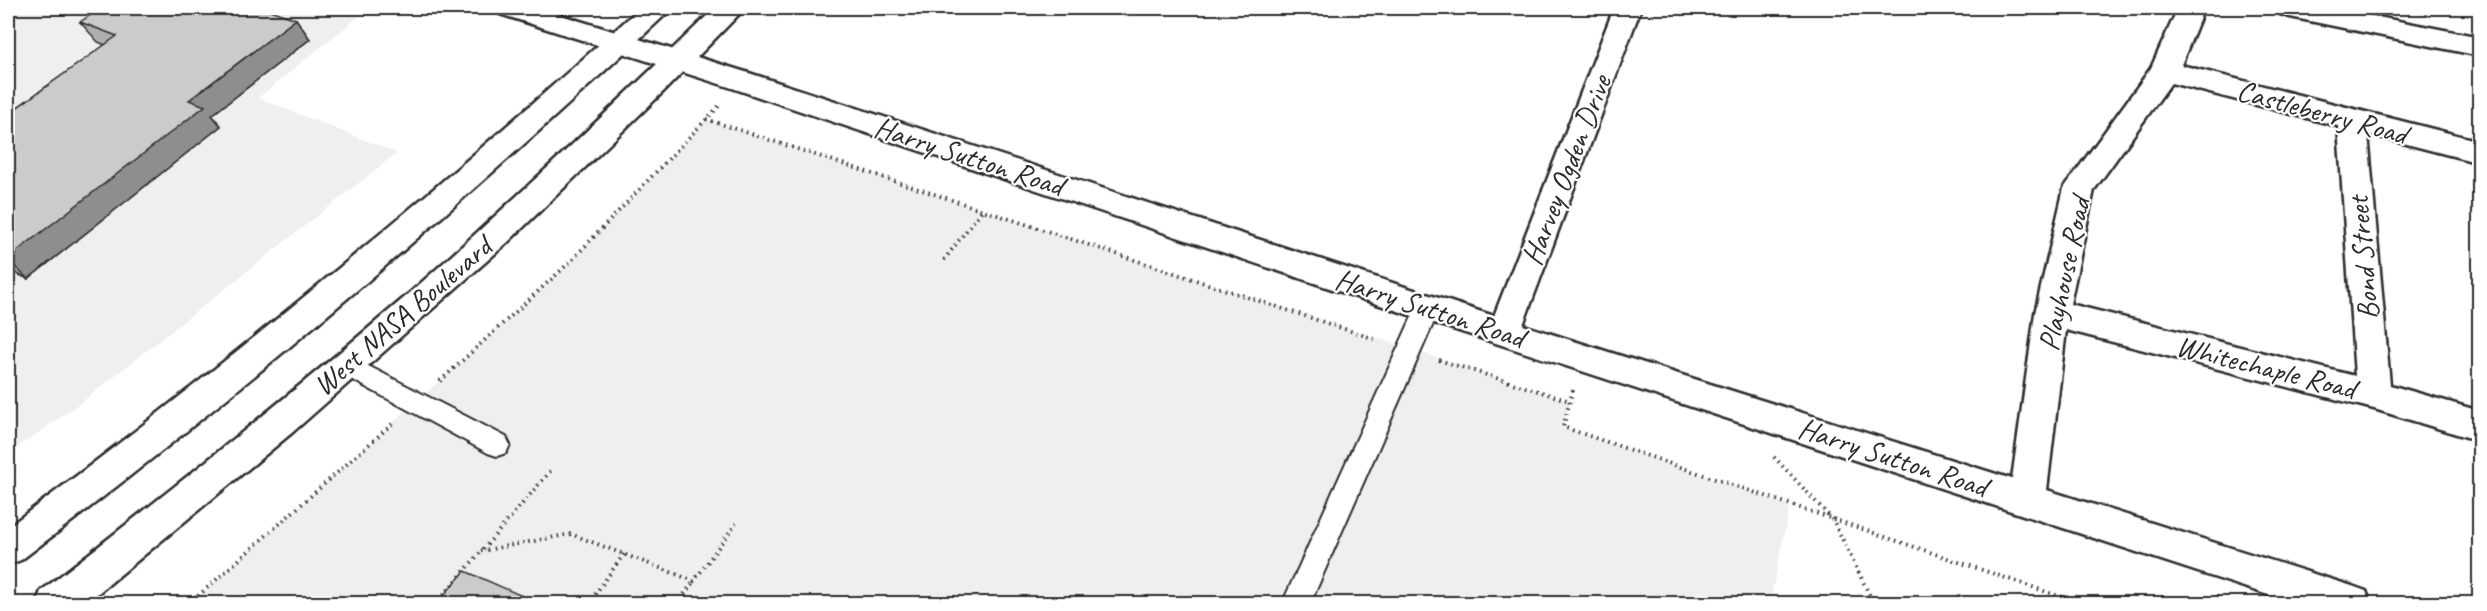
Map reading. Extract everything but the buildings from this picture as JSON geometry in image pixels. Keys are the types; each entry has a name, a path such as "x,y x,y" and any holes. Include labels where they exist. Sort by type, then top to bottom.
{"street":[{"name":"Harry Sutton Road","path":"510,8 678,60 1582,358 2352,603"},
{"name":"West NASA Boulevard","path":"8,548 287,331 454,190 656,8"},
{"name":"West NASA Boulevard","path":"54,603 268,434 416,307 546,187 731,8"},
{"name":"Harvey Ogden Drive","path":"1504,332 1628,8"},
{"name":"Playhouse Road","path":"2028,500 2052,313 2079,188 2164,71 2191,8"},
{"path":"2290,8 2480,47"},
{"name":"Castleberry Road","path":"2164,71 2480,152"},
{"name":"Bond Street","path":"2352,120 2374,395"},
{"name":"Whitechaple Road","path":"2052,313 2374,395 2480,426"}],"lane":[{"path":"1296,603 1428,308"},
{"path":"347,365 415,404 497,445"}],"path":[{"path":"189,603 415,404 569,263 742,81"},
{"path":"706,119 1409,351 1570,401"},
{"path":"944,260 982,210"},
{"path":"1582,358 1563,427 2082,603"},
{"path":"1770,453 1833,520 1874,603"},
{"path":"436,603 553,468"},
{"path":"689,603 679,602 736,523"},
{"path":"482,551 572,534 694,581"},
{"path":"588,603 624,554"}],"shaded area":[{"path":"8,8 369,8 258,98 397,153 79,404 8,454"},
{"path":"706,119 1570,401 1563,427 1790,505 1770,603 189,604 569,263"}]}
